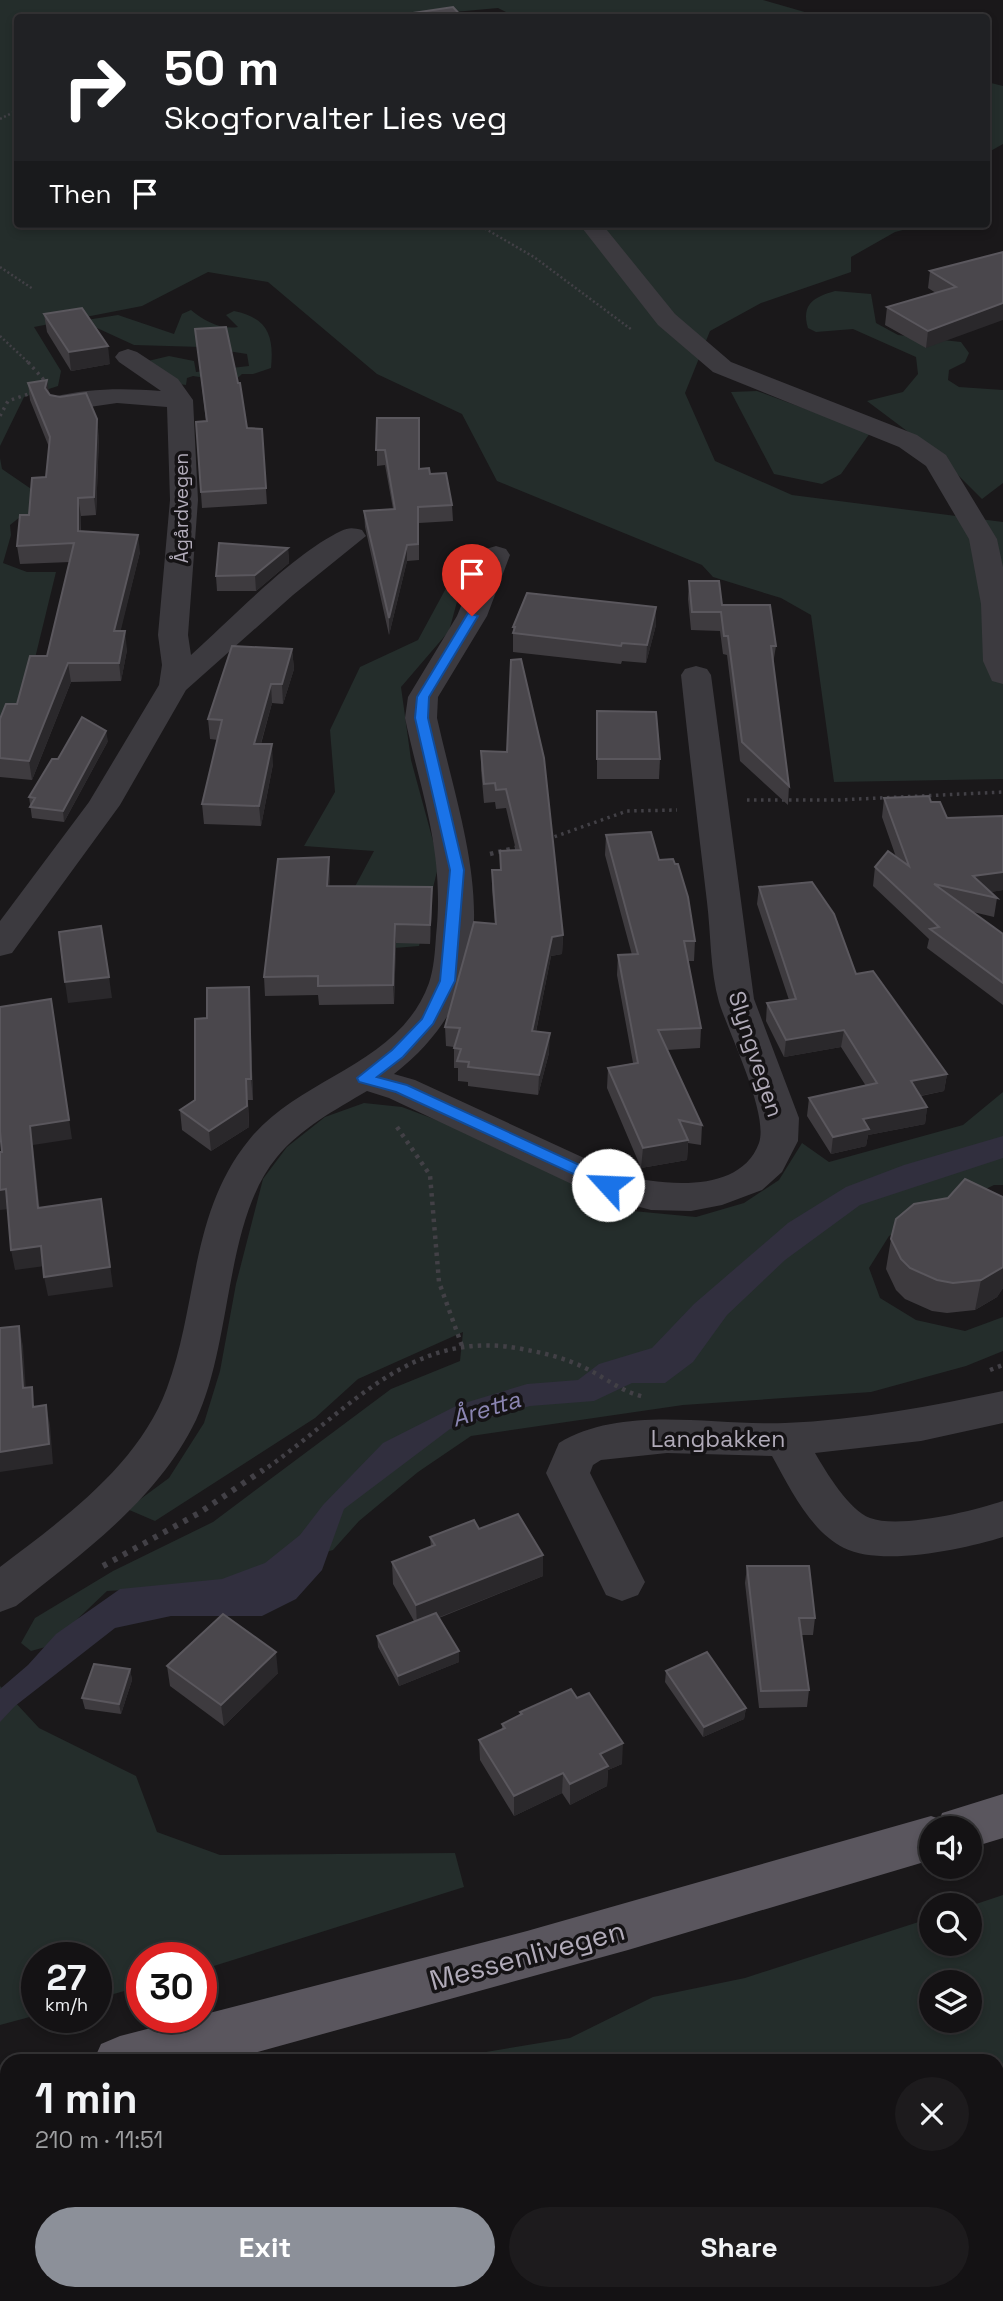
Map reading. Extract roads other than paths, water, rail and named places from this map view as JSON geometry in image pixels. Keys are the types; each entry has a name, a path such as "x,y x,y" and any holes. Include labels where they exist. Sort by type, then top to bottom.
{"main road":[{"path":"982,1822 1003,1816"},
{"name":"Messenlivegen","path":"151,2054 400,1990 735,1897 919,1842"}],"street":[{"path":"593,228 654,305 695,349 722,367 908,441 936,461 983,539 996,604 998,661 1003,675"},
{"path":"128,356 169,384 180,400"},
{"path":"62,403 117,395 180,400"},
{"name":"Ågårdvegen","path":"174,685 177,665 173,635 181,564 184,500 180,400"},
{"name":"Ågårdvegen","path":"0,944 104,805 174,685 211,654 267,598 352,536"},
{"path":"0,1593 88,1524 158,1449 188,1390 207,1314 222,1231 236,1189 264,1147 299,1118 398,1054 428,1021 448,981 455,863 421,718 423,697 472,616 496,555"},
{"name":"Slyngvegen","path":"364,1078 401,1088 608,1185 651,1196 691,1197 722,1191 748,1180 768,1163 779,1141 780,1118 736,999 696,675"},
{"name":"Langbakken","path":"622,1582 568,1473 574,1455 592,1444 667,1436 786,1440 920,1425 1003,1407"},
{"path":"786,1440 818,1498 859,1535 909,1538 972,1529 1003,1519"}],"water":[{"name":"Åretta","path":"1003,1136 1003,1158 860,1205 785,1260 727,1315 693,1362 665,1383 632,1383 594,1401 530,1406 450,1429 344,1509 322,1570 296,1599 262,1616 171,1616 115,1628 15,1706 0,1722 0,1689 28,1665 56,1634 120,1589 222,1579 265,1563 300,1535 323,1505 383,1443 458,1405 527,1384 578,1380 599,1364 652,1348 694,1304 788,1223 846,1187 904,1165"}]}
